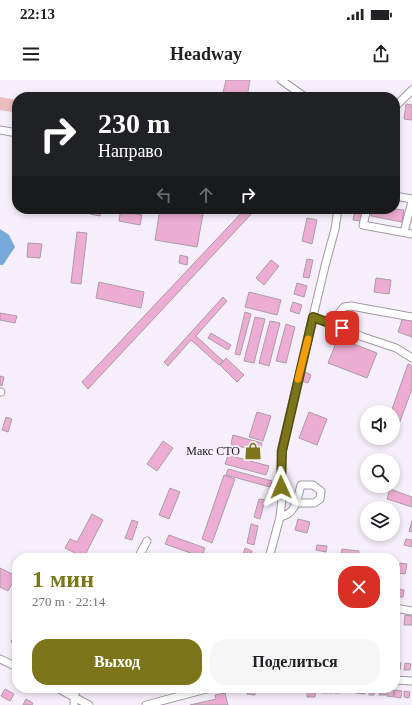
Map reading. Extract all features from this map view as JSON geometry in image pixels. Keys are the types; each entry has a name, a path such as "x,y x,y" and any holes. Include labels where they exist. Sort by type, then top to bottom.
{"street":[{"path":"281,80 297,92"},
{"path":"400,103 412,90"},
{"path":"403,100 412,101"},
{"path":"0,130 12,132"},
{"path":"400,197 412,200 404,232"},
{"path":"269,553 280,517 282,499 282,451 325,266 335,230 337,214"},
{"path":"366,214 363,225 412,234"},
{"path":"331,323 344,307 351,306 412,317"},
{"path":"313,317 363,337 396,348 412,358"},
{"path":"280,517 286,516 297,503"},
{"path":"141,553 147,541"},
{"path":"400,609 412,611"},
{"path":"0,658 12,664"},
{"path":"400,680 412,681"},
{"path":"66,693 89,705"},
{"path":"74,705 75,693"},
{"path":"146,705 191,693"}],"shaded area":[{"path":"0,97 12,99 12,112 0,110"}],"water":[{"path":"0,229 9,235 15,247 3,265 0,265"}],"building":[{"path":"226,80 250,80 248,92 223,92"},
{"path":"406,104 412,105 412,120 404,119"},
{"path":"400,210 404,210 402,222 371,216 371,214 400,214"},
{"path":"90,214 101,214 100,216"},
{"path":"120,214 142,215 140,225 119,221"},
{"path":"159,214 203,214 197,247 155,240"},
{"path":"240,214 251,214 88,389 82,382"},
{"path":"354,214 363,214 361,221 353,220"},
{"path":"307,218 317,220 312,244 302,241"},
{"path":"77,232 87,233 81,284 71,283"},
{"path":"28,243 42,244 40,258 27,257"},
{"path":"180,255 188,257 187,265 179,263"},
{"path":"307,259 313,260 309,278 303,277"},
{"path":"271,260 279,266 264,285 256,278"},
{"path":"376,278 391,280 389,294 374,292"},
{"path":"99,282 144,292 141,308 96,298"},
{"path":"297,283 307,286 304,297 294,294"},
{"path":"249,292 281,300 277,315 245,307"},
{"path":"223,297 227,301 196,336 223,361 219,365 191,340 168,366 164,362"},
{"path":"293,302 302,305 299,314 290,311"},
{"path":"245,312 251,314 240,355 235,354"},
{"path":"0,313 17,316 15,323 0,320"},
{"path":"255,317 265,319 254,363 244,361"},
{"path":"403,317 412,320 412,337 398,332"},
{"path":"270,321 280,323 269,366 259,363"},
{"path":"286,324 295,327 286,363 276,361"},
{"path":"211,333 231,345 228,350 208,338"},
{"path":"338,338 377,353 367,378 328,363"},
{"path":"226,358 244,375 237,382 220,365"},
{"path":"408,364 412,366 412,389 400,421 400,405 393,405"},
{"path":"305,372 311,375 308,383 302,381"},
{"path":"0,376 4,377 2,386 0,385"},
{"path":"257,412 271,416 263,441 249,437"},
{"path":"309,412 327,419 317,445 299,438"},
{"path":"6,417 12,419 8,432 2,430"},
{"path":"233,435 262,443 260,452 231,444"},
{"path":"163,441 173,448 157,471 147,464"},
{"path":"228,455 269,466 266,475 225,464"},
{"path":"228,469 272,481 270,487 226,475"},
{"path":"224,475 235,479 212,543 202,539"},
{"path":"170,488 180,492 169,519 159,515"},
{"path":"389,493 400,493 412,497 412,507 400,503 400,501 387,499"},
{"path":"259,499 265,500 260,519 254,517"},
{"path":"92,514 103,520 86,553 75,553 65,548 70,539 77,542"},
{"path":"298,519 310,522 307,533 295,530"},
{"path":"132,520 138,522 132,540 125,538"},
{"path":"412,521 412,532 409,531"},
{"path":"251,524 258,526 254,545 247,543"},
{"path":"169,535 205,548 203,553 191,553 165,544"},
{"path":"406,539 412,540 412,547 404,545"},
{"path":"317,545 327,546 326,552 316,550"},
{"path":"245,548 252,551 251,553 244,553"},
{"path":"342,549 359,551 359,553 341,553"},
{"path":"400,563 407,564 405,574 400,573"},
{"path":"0,568 12,574 12,584 8,591 0,587"},
{"path":"400,590 404,590 403,597 400,597"},
{"path":"405,615 412,616 412,625 404,625"},
{"path":"405,663 411,664 410,670 404,670"},
{"path":"5,689 14,694 10,701 1,696"},
{"path":"400,691 402,691 401,698 394,697 395,693 400,693"},
{"path":"404,691 410,692 409,698 404,697"},
{"path":"225,693 228,705 190,705 216,699 215,695"},
{"path":"247,693 255,693 255,695"},
{"path":"307,693 315,693 315,697 307,697"},
{"path":"379,693 386,693 386,695 379,695"},
{"path":"387,693 394,693 393,697 387,696"},
{"path":"26,699 33,703 32,705 23,705"}],"slow traffic":[{"path":"298,379 308,339"}],"place":[{"name":"Макс СТО","path":"253,451"}],"route":[{"path":"281,487 282,451 313,317 342,328"}]}
